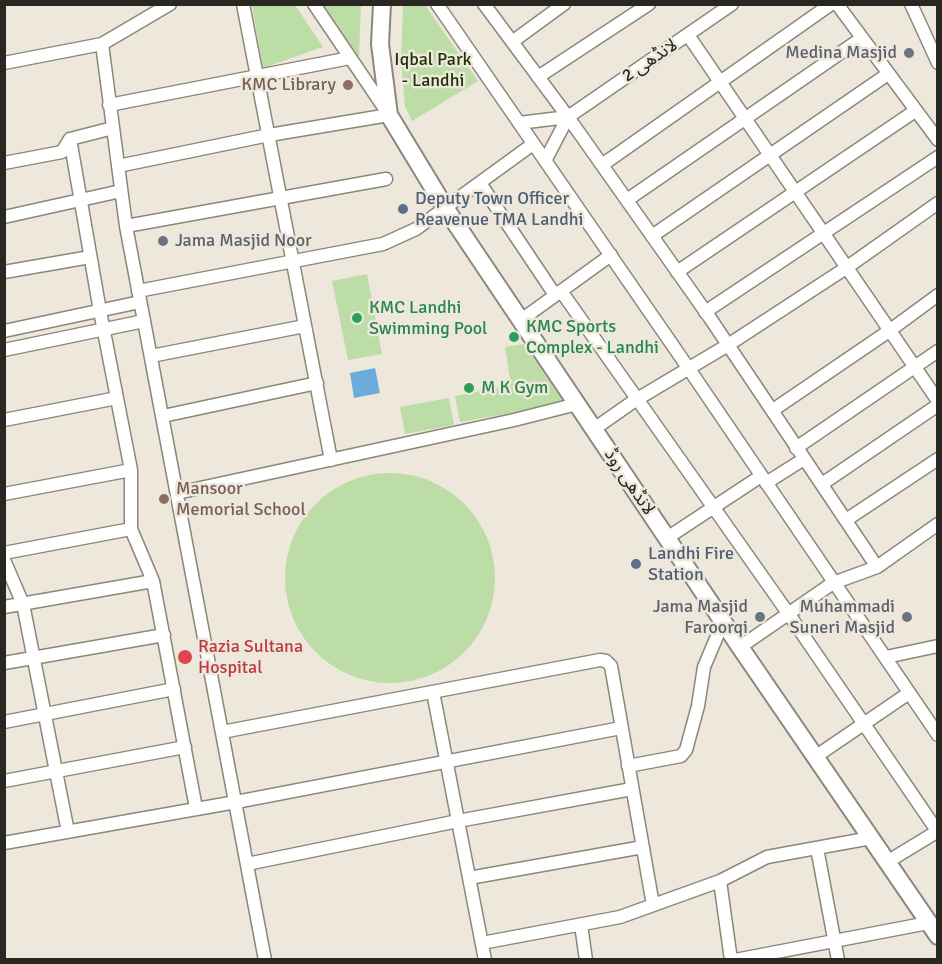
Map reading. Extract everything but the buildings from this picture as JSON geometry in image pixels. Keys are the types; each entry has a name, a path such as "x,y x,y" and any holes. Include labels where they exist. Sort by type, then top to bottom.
{"main road":[{"name":"لانڈھی روڈ","path":"382,4 380,44 389,115 446,208 666,538 933,929"}],"street":[{"path":"4,63 102,44 170,4"},
{"path":"243,4 331,460"},
{"path":"118,166 269,135 389,115 314,4"},
{"path":"437,4 909,693 932,717 938,735"},
{"path":"484,4 627,200 773,410 796,448 878,567"},
{"path":"512,42 564,4"},
{"path":"538,77 649,4"},
{"path":"602,165 831,4"},
{"path":"837,4 938,140"},
{"path":"911,4 938,63"},
{"name":"لانڈھی 2","path":"568,117 728,6"},
{"path":"688,35 938,401"},
{"path":"627,200 862,39"},
{"path":"102,44 126,226 265,960"},
{"path":"109,105 350,58"},
{"path":"652,236 888,74"},
{"path":"677,272 915,111"},
{"path":"519,123 568,117"},
{"path":"545,161 568,117"},
{"path":"4,163 62,152 70,139 113,128"},
{"path":"70,139 103,329 131,470 131,528 153,581 196,808"},
{"path":"4,331 100,311 139,297 293,261 383,244 416,229 533,144"},
{"path":"705,312 938,157"},
{"path":"126,226 386,179"},
{"path":"480,183 789,614 937,832 887,862"},
{"path":"4,217 121,191"},
{"path":"594,429 637,399 728,345 846,268 938,203"},
{"path":"521,320 610,255"},
{"path":"4,272 90,257"},
{"path":"773,410 938,295"},
{"path":"4,350 144,321"},
{"path":"151,356 305,326"},
{"path":"796,448 938,351"},
{"path":"163,416 316,383"},
{"path":"4,420 117,398"},
{"path":"177,493 577,404"},
{"path":"822,484 938,405"},
{"path":"666,538 713,507 804,459"},
{"path":"846,520 938,459"},
{"path":"4,494 131,470"},
{"path":"740,647 833,583 878,567 938,524"},
{"path":"4,553 131,528"},
{"path":"4,560 23,604 68,832"},
{"path":"4,608 153,581"},
{"path":"628,766 681,756 686,750 698,706 704,667 723,622"},
{"path":"4,663 164,635"},
{"path":"886,657 938,646"},
{"path":"222,732 600,660 606,661 611,666 653,905"},
{"path":"4,722 174,689"},
{"path":"433,692 485,960"},
{"path":"815,757 909,693"},
{"path":"4,843 236,802 621,728"},
{"path":"4,781 186,747"},
{"path":"247,864 458,821 632,789"},
{"path":"482,944 620,917 720,881 767,857 871,838"},
{"path":"469,878 643,847"},
{"path":"817,848 838,960"},
{"path":"720,881 733,960 834,941 933,929"},
{"path":"580,925 586,960"}],"green space":[{"path":"252,5 295,5 323,47 263,68"},
{"path":"323,5 361,5 359,57"},
{"name":"Iqbal Park - Landhi","path":"403,5 425,5 478,81 412,121 405,106 401,61"},
{"name":"KMC Landhi Swimming Pool","path":"367,274 382,354 348,360 332,281"},
{"path":"524,344 562,400 512,413 460,422 455,396 507,386 510,379 505,347"},
{"path":"449,398 454,425 405,434 400,407"},
{"path":"380,473 400,473 420,477 440,485 471,511 483,528 491,548 495,578 491,608 483,628 457,659 440,671 420,679 400,683 380,683 360,679 340,671 309,645 297,628 289,608 285,588 285,568 289,548 297,528 323,497 340,485 360,477"}],"water":[{"path":"375,368 380,393 354,398 350,373"}],"place":[{"name":"Medina Masjid","path":"909,53"},
{"name":"KMC Library","path":"348,85"},
{"name":"Deputy Town Officer Reavenue TMA Landhi","path":"403,209"},
{"name":"Jama Masjid Noor","path":"163,241"},
{"name":"KMC Landhi Swimming Pool","path":"357,318"},
{"name":"KMC Sports Complex - Landhi","path":"514,337"},
{"name":"M K Gym","path":"469,388"},
{"name":"Mansoor Memorial School","path":"164,499"},
{"name":"Landhi Fire Station","path":"636,564"},
{"name":"Jama Masjid Faroorqi","path":"760,617"},
{"name":"Muhammadi Suneri Masjid","path":"907,617"},
{"name":"Razia Sultana Hospital","path":"185,657"}]}
